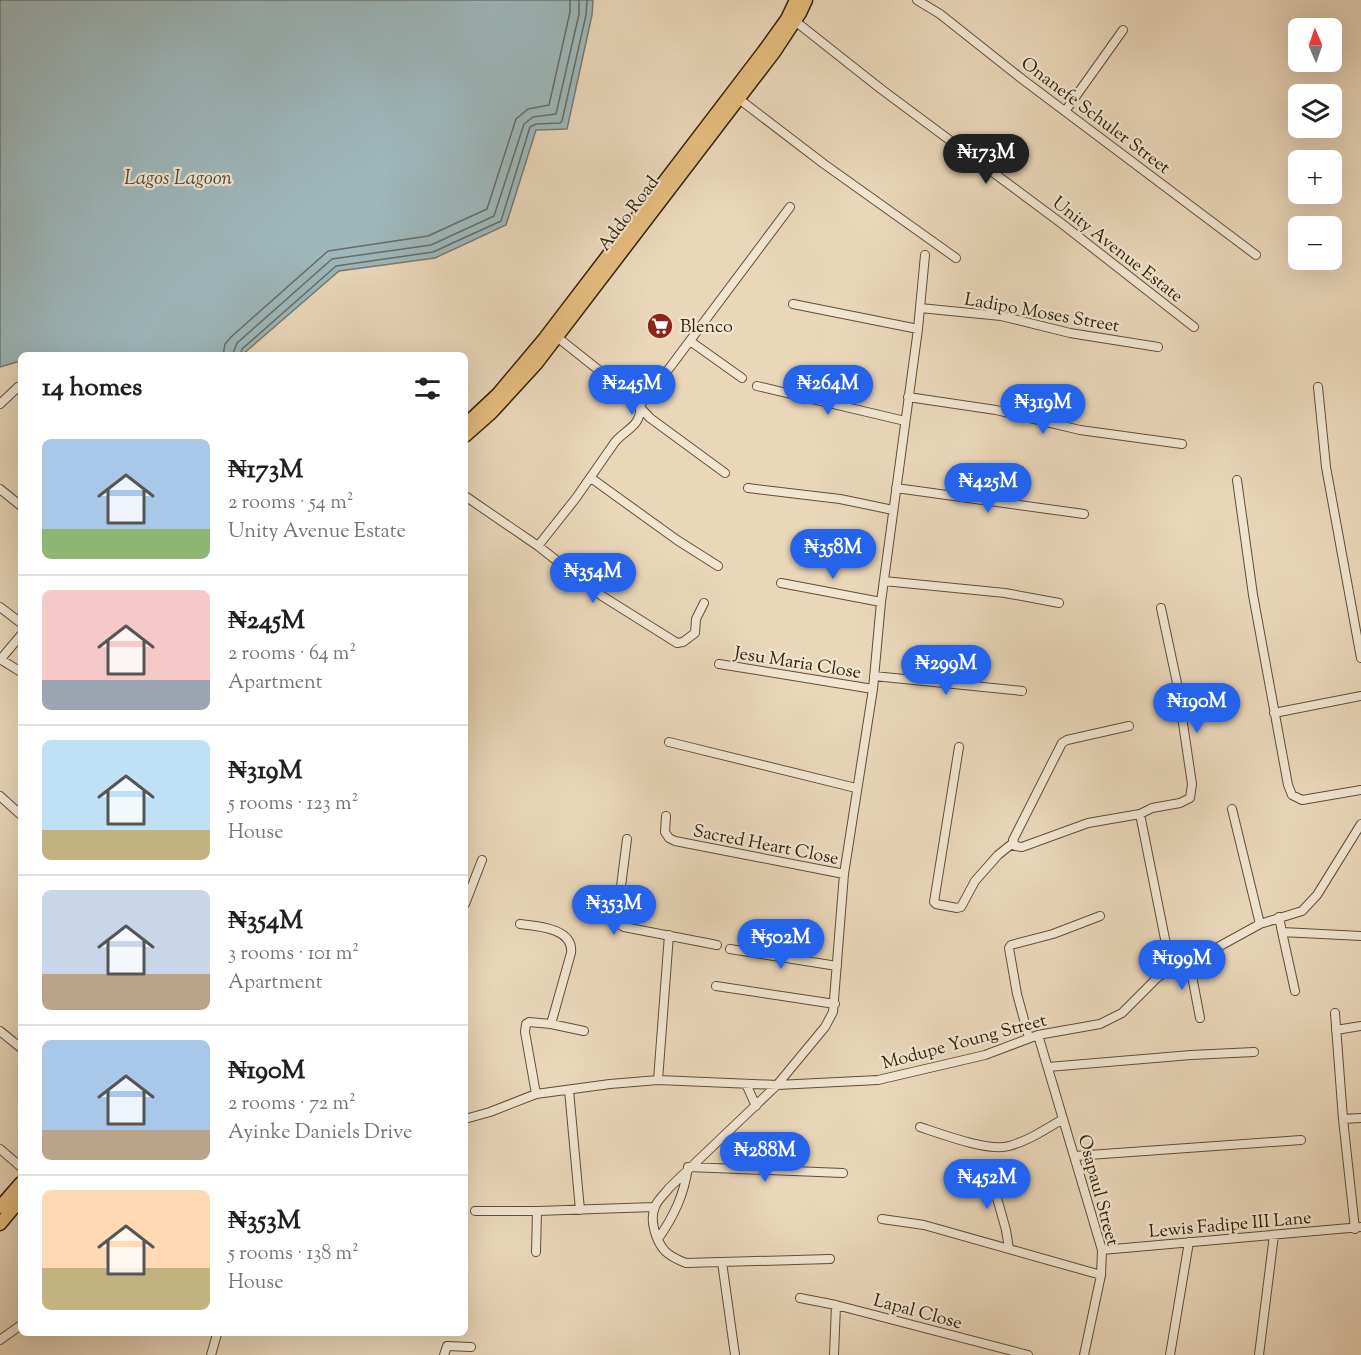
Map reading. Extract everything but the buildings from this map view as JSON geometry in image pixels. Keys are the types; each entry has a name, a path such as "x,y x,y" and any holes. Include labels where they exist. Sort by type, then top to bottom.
{"main road":[{"name":"Addo Road","path":"468,422 498,394 545,338 764,51 787,19 796,0"},
{"name":"Addo Road","path":"468,433 505,399 557,337 739,99 795,21 806,0"},
{"path":"0,1207 18,1186"},
{"path":"0,1224 18,1203"}],"street":[{"name":"Onanefe Schuler Street","path":"917,0 940,14 1256,255"},
{"name":"Unity Avenue Estate","path":"795,21 1194,327"},
{"path":"1066,110 1124,30"},
{"path":"739,99 824,164 956,258"},
{"path":"538,546 621,435 636,424 640,405 790,207"},
{"path":"830,1259 686,1263 664,1250 652,1222 654,1207 688,1167 702,1158 777,1085 825,1027 835,1004 844,874 873,689 881,602 918,329 925,255"},
{"path":"793,304 918,329"},
{"name":"Ladipo Moses Street","path":"920,308 1001,316 1070,333 1158,347"},
{"path":"557,337 625,391 650,418 725,473"},
{"path":"690,341 742,378"},
{"path":"757,386 905,421"},
{"path":"0,404 18,387"},
{"path":"1318,387 1326,467 1361,658"},
{"path":"908,396 1004,412 1080,430 1182,444"},
{"path":"591,478 677,540 718,566"},
{"path":"1237,480 1253,595 1286,777 1292,795 1306,800 1361,790"},
{"path":"748,488 840,499 893,510"},
{"path":"896,488 1084,514"},
{"path":"0,489 18,504"},
{"path":"468,498 538,546 602,596 677,643 683,642 695,633 696,619 704,603"},
{"path":"884,581 1005,593 1059,603"},
{"path":"780,583 881,602"},
{"path":"0,607 18,621"},
{"path":"1013,843 1022,847 1088,823 1140,814 1157,806 1190,799 1192,784 1177,683 1161,608"},
{"path":"18,638 0,659 18,670"},
{"name":"Jesu Maria Close","path":"719,663 873,689"},
{"path":"874,676 1022,691"},
{"path":"1274,713 1361,696"},
{"path":"959,747 934,902 961,907 975,881 998,855 1013,843 1062,743 1129,726"},
{"path":"669,742 856,788"},
{"path":"0,796 18,812"},
{"path":"1233,809 1260,924"},
{"path":"1140,814 1165,939 1174,966"},
{"name":"Sacred Heart Close","path":"666,816 665,832 675,841 844,874"},
{"name":"Modupe Young Street","path":"468,1118 536,1094 658,1080 777,1085 878,1080 985,1055 1038,1035 1100,1024 1122,1013 1157,978 1174,966 1209,952 1260,924 1302,910 1309,905 1361,824"},
{"path":"627,839 617,918 619,924 624,927 717,945"},
{"path":"468,896 482,860"},
{"path":"1029,1038 1017,994 1009,948 1011,945 1100,916"},
{"path":"1279,917 1295,991"},
{"path":"520,924 555,930 571,945 551,1024"},
{"path":"1282,932 1361,936"},
{"path":"658,1080 669,935"},
{"path":"730,949 837,966"},
{"path":"1189,960 1200,1018"},
{"path":"716,986 835,1004"},
{"path":"1335,1013 1343,1119 1358,1228"},
{"path":"536,1094 525,1027 529,1022 584,1031"},
{"path":"1336,1030 1361,1026"},
{"path":"0,1031 18,1046"},
{"name":"Osapaul Street","path":"1038,1035 1102,1250 1101,1275 1084,1355"},
{"path":"1048,1067 1254,1052"},
{"path":"746,1084 756,1106"},
{"path":"568,1090 580,1210"},
{"path":"1343,1119 1361,1118"},
{"path":"920,1127 978,1144 1003,1148 1026,1139 1063,1119"},
{"path":"1075,1156 1301,1140"},
{"path":"0,1149 18,1164"},
{"path":"988,1166 1009,1249"},
{"path":"688,1167 843,1173"},
{"path":"658,1239 672,1219 682,1197 688,1167"},
{"path":"475,1210 537,1211 654,1207"},
{"path":"536,1252 537,1211"},
{"path":"882,1219 924,1225 1101,1275"},
{"name":"Lewis Fadipe III Lane","path":"1102,1250 1358,1228"},
{"path":"1259,1355 1275,1235"},
{"path":"1170,1355 1189,1242"},
{"path":"722,1262 735,1355"},
{"name":"Lapal Close","path":"800,1298 836,1305 1028,1355"},
{"path":"834,1355 836,1305"},
{"path":"0,1340 18,1327"},
{"path":"211,1355 216,1336"},
{"path":"444,1355 447,1346 471,1347"}],"water":[{"name":"Lagos Lagoon","path":"0,0 593,0 592,15 567,129 536,130 506,225 435,258 339,271 245,352 18,352 18,362 0,367"}],"place":[{"name":"Blenco","path":"660,326"}]}
